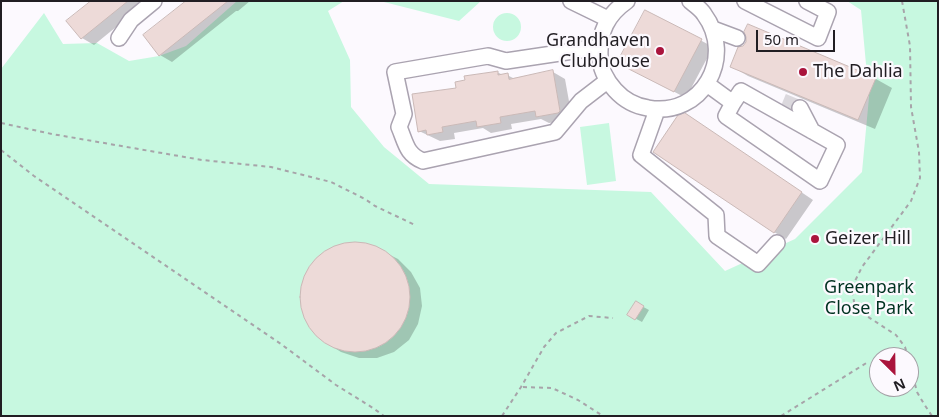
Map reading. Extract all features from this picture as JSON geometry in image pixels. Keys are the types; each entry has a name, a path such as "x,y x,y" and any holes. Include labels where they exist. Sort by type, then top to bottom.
{"street":[{"path":"119,38 131,20 154,1"},
{"path":"571,1 608,18"},
{"path":"627,1 608,18 600,42 600,62 607,81 620,96 637,106 657,110 676,107 694,98 707,84 715,67 717,48 713,29 703,13 690,1"},
{"path":"746,1 818,38 828,12 808,1"},
{"path":"713,29 737,38"},
{"path":"600,47 506,61 488,56 396,72 404,114 399,127 413,156 423,161 555,132 581,101 607,81"},
{"path":"707,84 733,104"},
{"path":"741,91 759,101 836,145 820,181 726,116 741,91"},
{"path":"759,101 782,101"},
{"path":"800,108 812,131"},
{"path":"657,110 641,155 716,215 717,236 758,264 777,243"}],"path":[{"path":"902,1 910,46 911,107 919,152 920,178 911,201 862,267 852,287 854,302 859,311 896,335 905,347"},
{"path":"1,123 61,136 202,160 271,167 331,182 415,225"},
{"path":"1,150 34,176 281,344 336,385 384,416"},
{"path":"502,416 544,347 556,333 589,316 613,318"},
{"path":"780,416 868,362"},
{"path":"521,387 552,388 578,400 603,416"},
{"path":"919,395 932,416"}],"green space":[{"name":"Greenpark Close Park","path":"237,1 344,1 328,11 350,60 351,107 384,147 429,184 651,192 725,271 795,239 862,172 869,97 861,10 847,1 938,1 938,416 1,416 1,69 44,13 63,44 97,43 129,61 159,56 186,46"},
{"path":"380,1 481,1 459,21"},
{"path":"507,13 517,17 521,27 517,37 507,41 497,37 493,27 497,17"},
{"path":"609,123 616,181 587,185 580,127"}],"building":[{"path":"91,1 128,1 81,39 66,21"},
{"path":"186,1 228,1 159,56 143,35"},
{"name":"Grandhaven Clubhouse","path":"645,10 702,39 674,92 617,63"},
{"name":"The Dahlia","path":"748,24 876,78 858,120 730,67 738,47 743,46 746,42 744,32"},
{"path":"553,70 560,111 558,113 536,117 535,111 500,117 501,123 477,127 476,121 442,127 443,132 427,135 426,130 418,132 412,94 456,88 455,82 465,80 464,76 498,71 498,75 508,73 509,79"},
{"path":"685,113 802,192 774,233 653,152 678,115"},
{"path":"355,242 376,246 394,258 406,276 410,297 406,318 394,336 376,348 355,352 334,348 316,336 304,318 300,297 304,276 316,258 334,246"},
{"path":"636,301 644,306 635,320 627,315"}],"tunnel":[{"path":"783,101 800,108"}],"place":[{"name":"Grandhaven Clubhouse","path":"660,51"},
{"name":"The Dahlia","path":"803,72"},
{"name":"Geizer Hill","path":"815,239"}]}
